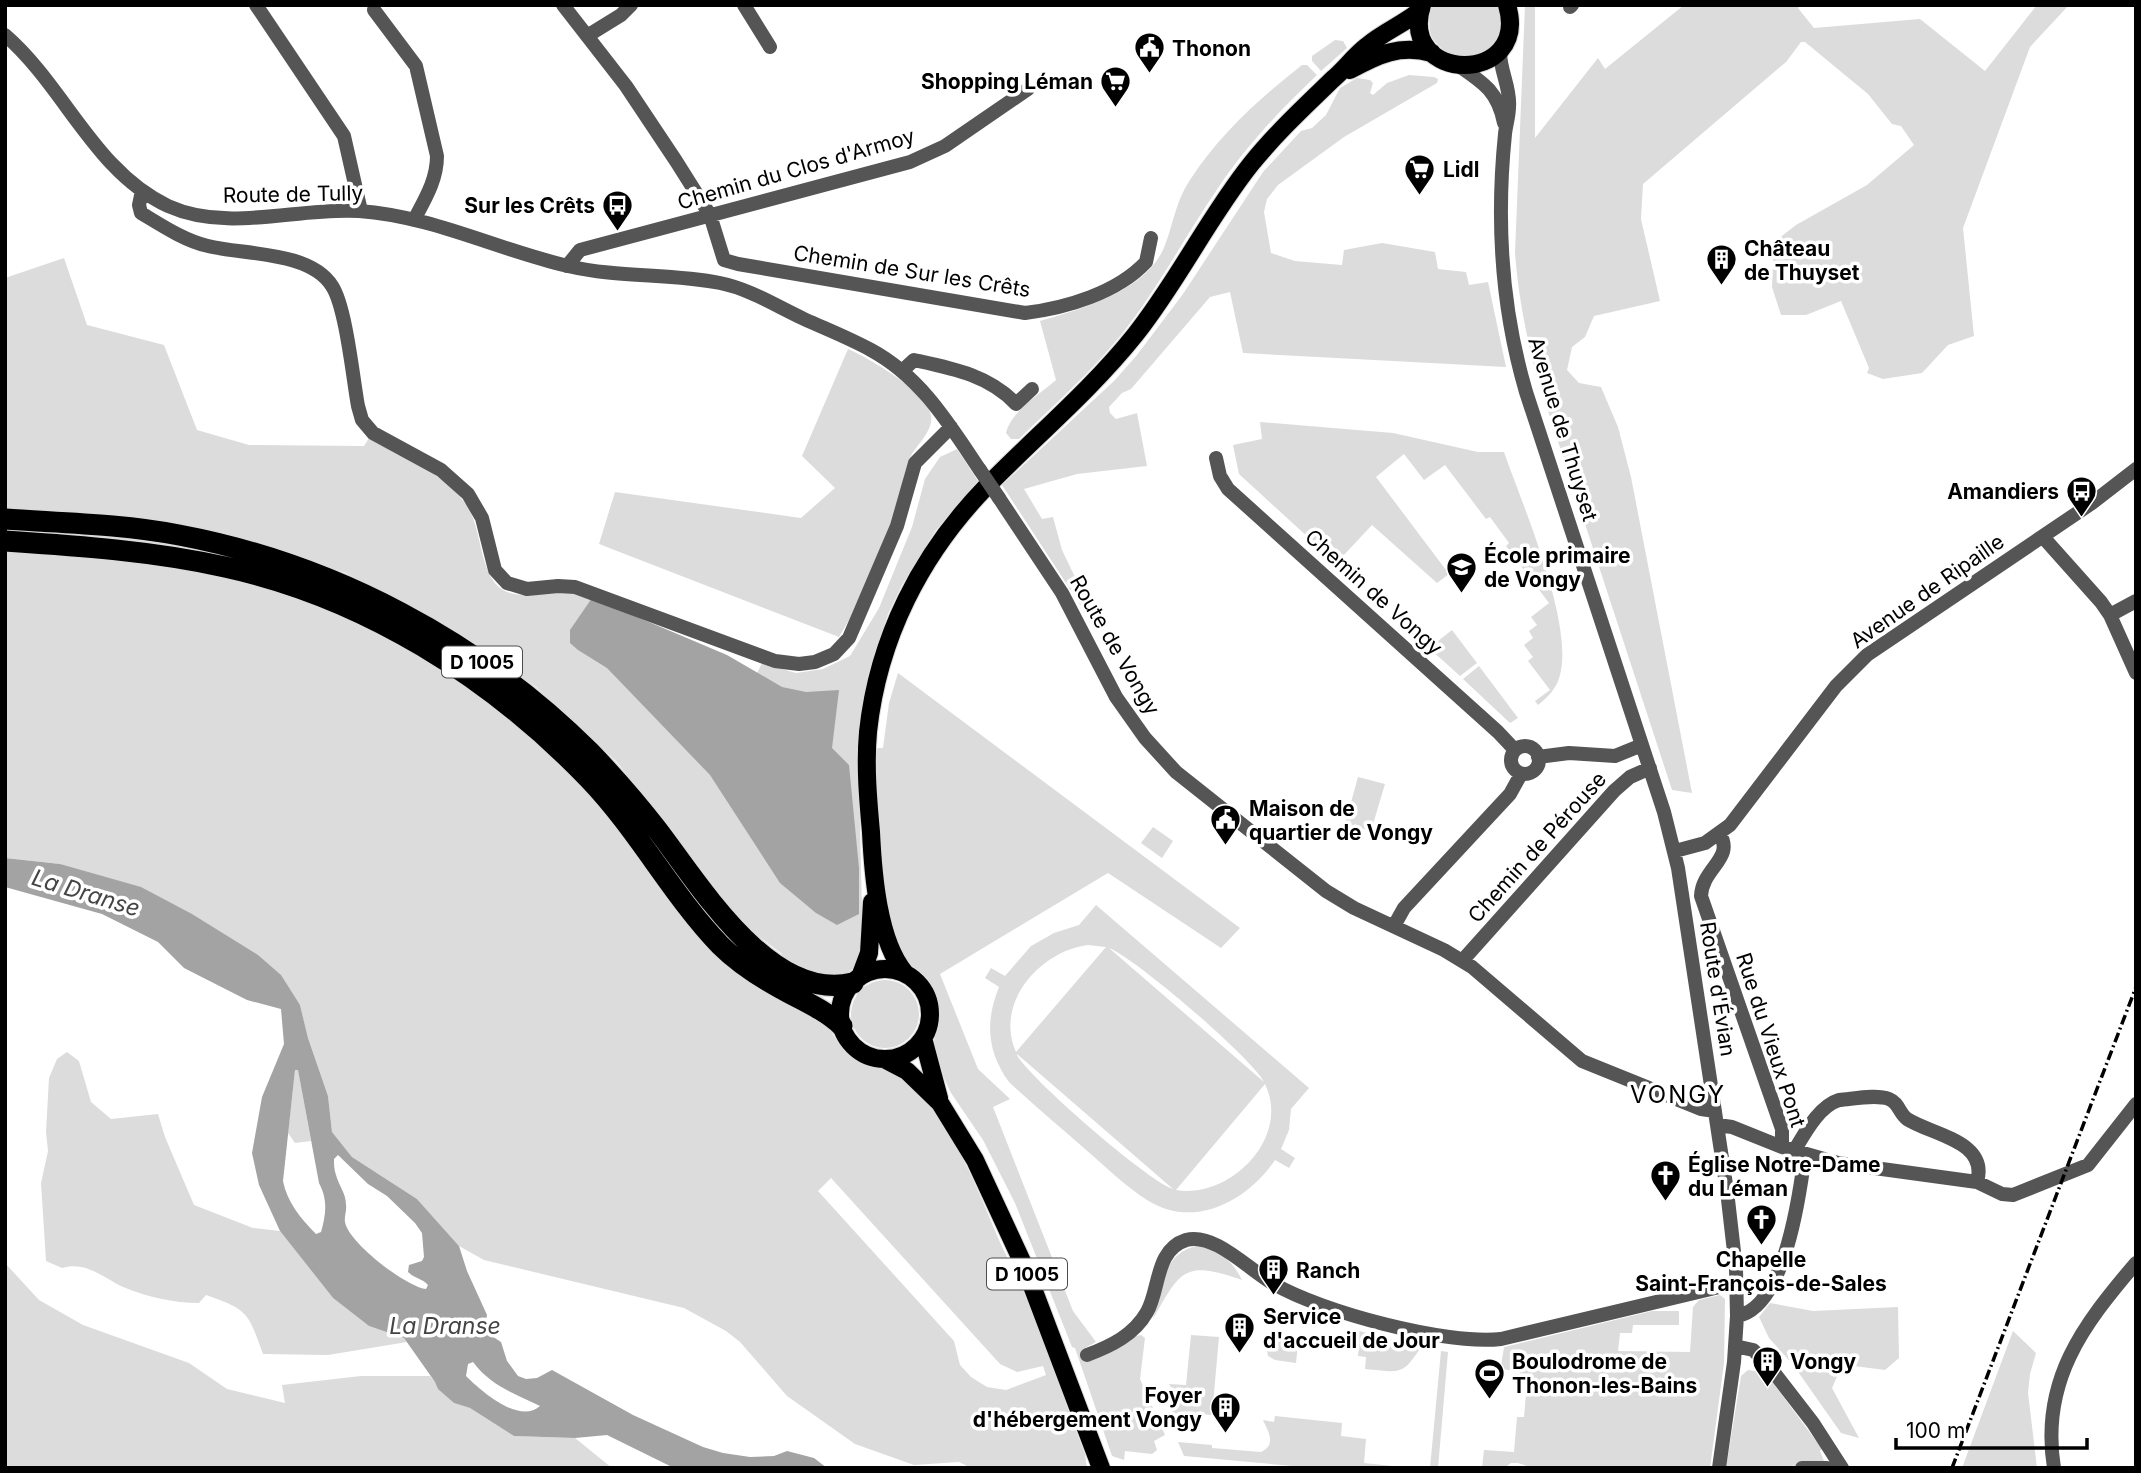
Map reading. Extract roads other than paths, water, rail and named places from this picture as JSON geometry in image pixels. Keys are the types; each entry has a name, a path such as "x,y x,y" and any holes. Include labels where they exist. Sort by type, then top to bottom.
{"highway":[{"name":"D 1005","path":"5,519 151,530 205,541 300,568 411,618 514,685 570,733 625,790 714,906 747,942 787,970 811,982 833,986 857,980"},
{"name":"D 1005","path":"5,541 157,554 248,572 325,598 415,642 492,692 564,754 618,812 720,945 758,975 827,1013 842,1026"}],"main road":[{"path":"1421,7 1420,33 1432,53 1444,62 1460,66 1482,63 1500,50 1509,28 1507,5"},
{"path":"874,877 894,959 922,988 928,1001 930,1016 923,1038 906,1053 884,1059 861,1052 849,1041 842,1026 842,1003 857,980 869,953 874,877 867,759 871,709 890,636 899,613 922,568 951,527 984,489 1093,382 1136,334 1243,174 1292,117 1366,47 1421,7"},
{"path":"1335,77 1389,51 1412,49 1432,53"},
{"path":"857,980 882,969 905,973"},
{"name":"D 1005","path":"923,1038 940,1103"},
{"name":"D 1005","path":"884,1059 907,1070 940,1103 967,1144 1010,1233 1098,1461"}],"street":[{"path":"256,5 344,136 361,211"},
{"path":"563,5 651,122 710,215"},
{"path":"587,36 621,15 631,5"},
{"path":"744,5 770,47"},
{"path":"374,10 416,66 437,156 434,180 414,220"},
{"name":"Route de Tully","path":"5,35 54,89 113,166 142,191 170,206 216,217 361,211 414,220 567,266"},
{"name":"Avenue de Thuyset","path":"1500,50 1509,101 1500,241 1504,293 1513,343 1526,392 1643,745 1675,851"},
{"name":"Avenue de Thuyset","path":"1460,66 1495,95 1505,131"},
{"name":"Chemin du Clos d'Armoy","path":"567,266 580,250 910,162 945,146 1028,89"},
{"path":"142,191 139,205 141,213 185,237 205,246 307,265 320,273 332,286 340,304 362,420 373,433 441,470 468,494 480,510 486,528 491,562 502,579 520,589 575,587 783,663 799,664 824,659 834,654 849,638 897,526 915,463 951,427"},
{"name":"Chemin de Sur les Crêts","path":"710,215 724,260 1025,313 1068,304 1118,283 1146,262 1151,239"},
{"name":"Route de Vongy","path":"567,266 691,279 736,287 872,350 902,371 933,401 981,470 1062,593 1116,698 1161,757 1203,795 1318,886 1346,904 1462,961 1586,1063 1701,1109 1732,1127 1794,1150 1843,1164 1977,1182 2002,1194 2013,1195 2084,1167 2136,1104"},
{"path":"902,371 914,360 946,367 998,387 1016,404 1032,389"},
{"name":"Chemin de Vongy","path":"1216,458 1220,476 1228,489 1515,750"},
{"name":"Avenue de Ripaille","path":"1675,851 1699,845 1719,833 1739,815 1829,694 1851,670 1885,643 2102,496 2136,469"},
{"path":"2043,537 2110,615 2136,673"},
{"path":"2110,615 2136,601"},
{"path":"1538,757 1569,753 1615,756 1643,745"},
{"path":"1521,774 1511,764 1515,750 1528,747 1538,757"},
{"path":"1394,926 1402,911 1510,794 1521,774 1534,770 1538,757"},
{"name":"Chemin de Pérouse","path":"1462,961 1614,790 1630,777 1650,768"},
{"name":"Rue du Vieux Pont","path":"1719,833 1725,842 1724,852 1703,882 1702,902 1782,1129 1794,1150 1797,1208 1782,1265 1757,1305 1748,1313 1737,1316"},
{"name":"Route d'Évian","path":"1675,851 1732,1223 1737,1316 1730,1397 1718,1468"},
{"path":"1794,1150 1810,1126 1832,1103 1839,1100 1887,1098 1895,1103 1904,1116 1933,1132 1954,1139 1974,1155 1980,1169 1977,1182"},
{"path":"1087,1354 1114,1344 1138,1324 1151,1305 1168,1253 1179,1243 1193,1239 1212,1242 1275,1285 1322,1304 1376,1321 1444,1337 1473,1340 1501,1339 1736,1283"},
{"path":"2054,1468 2052,1410 2066,1363 2089,1321 2136,1263"},
{"path":"1735,1346 1753,1350 1765,1361 1819,1432 1842,1468"},
{"path":"1802,1468 1827,1468"}],"water":[{"path":"592,598 727,655 782,687 806,692 839,690 832,748 849,765 859,868 859,914 837,925 816,913 780,883 710,775 607,668 570,643 570,630"},
{"name":"La Dranse","path":"5,858 60,864 141,887 192,914 258,955 281,975 300,1005 328,1096 332,1132 352,1157 417,1199 459,1246 487,1315 485,1325 492,1336 501,1342 507,1361 518,1376 526,1379 537,1378 552,1370 633,1415 703,1447 750,1457 774,1456 787,1451 814,1458 827,1468 674,1468 607,1435 575,1438 514,1436 470,1408 454,1403 438,1389 404,1338 369,1326 333,1298 280,1231 259,1185 252,1153 262,1097 284,1044 281,1009 247,1000 184,968 158,942 102,914 5,887","holes":["295,1070 298,1070 319,1183 325,1201 321,1232 316,1234 295,1210 283,1181","338,1155 415,1223 422,1233 424,1257 422,1261 409,1265 408,1272 426,1283 426,1289 392,1272 356,1241 345,1220 346,1201 335,1173 334,1159","473,1362 488,1378 540,1406 531,1411 522,1411 500,1403 466,1376 468,1364"]}],"railway":[{"path":"1952,1468 2136,987"}],"place":[{"name":"Thonon","path":"1149,75"},
{"name":"Shopping Léman","path":"1116,108"},
{"name":"Lidl","path":"1420,196"},
{"name":"Sur les Crêts","path":"618,232"},
{"name":"Château de Thuyset","path":"1721,287"},
{"name":"Amandiers","path":"2082,518"},
{"name":"École primaire de Vongy","path":"1461,594"},
{"name":"Maison de quartier de Vongy","path":"1226,847"},
{"name":"Église Notre-Dame du Léman","path":"1665,1203"},
{"name":"Chapelle Saint-François-de-Sales","path":"1761,1246"},
{"name":"Ranch","path":"1273,1297"},
{"name":"Service d'accueil de Jour","path":"1240,1355"},
{"name":"Vongy","path":"1767,1388"},
{"name":"Boulodrome de Thonon-les-Bains","path":"1489,1400"},
{"name":"Foyer d'hébergement Vongy","path":"1225,1434"}],"district":[{"name":"VONGY","path":"1678,1094"}]}
